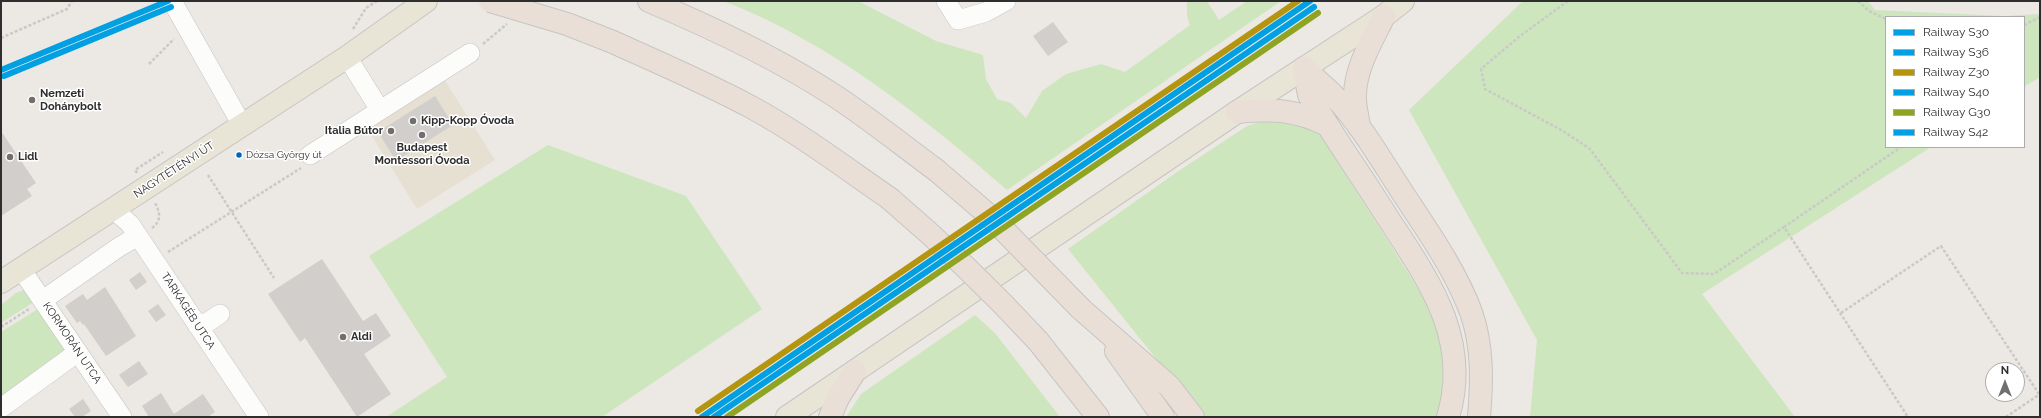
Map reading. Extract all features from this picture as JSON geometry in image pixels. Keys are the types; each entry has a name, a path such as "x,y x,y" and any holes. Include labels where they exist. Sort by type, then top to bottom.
{"highway":[{"path":"490,1 567,24 613,42 684,74 752,108 822,152 889,198 941,242 991,290 1038,341 1098,417"},
{"path":"649,1 752,48 791,69 836,96 936,170 991,216 1081,309 1114,347 1163,417"},
{"path":"1359,128 1355,95 1357,75 1365,53 1398,6"},
{"path":"1304,68 1309,95 1327,125 1427,277 1443,312 1453,344 1455,370 1453,400 1448,417"},
{"path":"1304,68 1335,97 1359,128 1434,240 1458,282 1472,313 1479,346 1482,378 1479,417"},
{"path":"1237,112 1271,109 1296,112 1327,125"},
{"path":"1081,309 1169,386 1193,417"},
{"path":"830,417 838,398 854,371"}],"main road":[{"name":"NAGYTÉTÉNYI ÚT","path":"1,282 347,57 426,1"},
{"path":"787,417 1237,112 1398,6"}],"street":[{"path":"172,1 242,126"},
{"path":"946,1 958,20 986,12 1006,1"},
{"path":"310,155 470,53"},
{"path":"347,57 380,110"},
{"name":"TARKAGÉB UTCA","path":"113,209 130,224 259,417"},
{"path":"43,300 119,247 138,236"},
{"name":"KORMORÁN UTCA","path":"21,269 122,417"},
{"path":"197,325 208,322 220,314"},
{"path":"1,408 78,352"}],"path":[{"path":"1,38 67,9 72,1"},
{"path":"1568,1 1520,36 1481,69 1485,89 1563,131 1590,149 1682,273 1714,274 1900,148"},
{"path":"1858,1 1869,11 1885,19"},
{"path":"2025,24 2040,17"},
{"path":"470,53 497,34 512,20"},
{"path":"148,64 173,40"},
{"path":"152,257 166,253 309,163 310,155"},
{"path":"208,175 274,278"},
{"path":"1784,227 1908,417"},
{"path":"1841,313 1941,246 2040,394 2006,417"},
{"path":"1,327 43,300"}],"shaded area":[{"path":"444,79 495,160 417,209 367,128"}],"green space":[{"path":"723,1 858,1 936,41 983,55 986,79 997,99 1011,103 1026,118 1042,91 1066,74 1101,64 1125,72 1190,25 1187,16 1187,1 1207,1 1219,20 1247,1 1281,1 1007,190 908,108 837,59 801,37"},
{"path":"1523,1 1868,1 1875,10 2004,16 1885,16 1885,148 1929,148 1702,294 1795,417 1530,417 1537,340 1409,110"},
{"path":"2040,14 2040,77 2025,86 2025,16 2004,16"},
{"path":"1276,117 1305,123 1322,137 1426,301 1441,338 1445,376 1440,412 1437,417 1203,417 1068,249 1177,172 1247,126"},
{"path":"548,145 686,196 762,309 602,417 386,417 447,377 369,256"},
{"path":"24,290 37,300 1,323 1,305 16,293"},
{"path":"38,309 67,351 1,397 1,332"},
{"path":"975,315 995,333 1060,417 846,417 861,394"}],"building":[{"path":"1053,22 1068,42 1048,56 1033,36"},
{"path":"435,96 453,125 396,161 378,132"},
{"name":"Lidl","path":"1,131 36,183 27,189 32,196 1,216"},
{"name":"Aldi","path":"322,259 363,321 376,313 391,336 364,354 391,394 357,417 305,338 300,342 268,294"},
{"path":"140,272 147,282 136,290 129,280"},
{"path":"105,287 136,336 106,356 84,324 83,325 80,321 77,323 65,306 83,294 87,300"},
{"path":"158,304 166,315 156,322 148,311"},
{"path":"139,361 148,374 128,387 119,375"},
{"path":"161,393 174,414 203,394 215,412 208,417 149,417 142,406"},
{"path":"83,399 91,411 82,417 75,417 69,409"}],"rail line":[{"name":"S40","path":"1,70 168,1"},
{"name":"Z30","path":"698,411 1298,1"},
{"name":"S30","path":"702,417 1310,1"},
{"name":"S42","path":"4,76 171,7"},
{"name":"S36","path":"714,417 1314,7"},
{"name":"G30","path":"727,417 1318,13"}],"place":[{"name":"Nemzeti Dohánybolt","path":"32,100"},
{"name":"Kipp-Kopp Óvoda","path":"413,121"},
{"name":"Italia Bútor","path":"391,131"},
{"name":"Budapest Montessori Óvoda","path":"422,135"},
{"name":"Dózsa György út","path":"239,155"},
{"name":"Lidl","path":"10,157"},
{"name":"Aldi","path":"343,337"}]}
